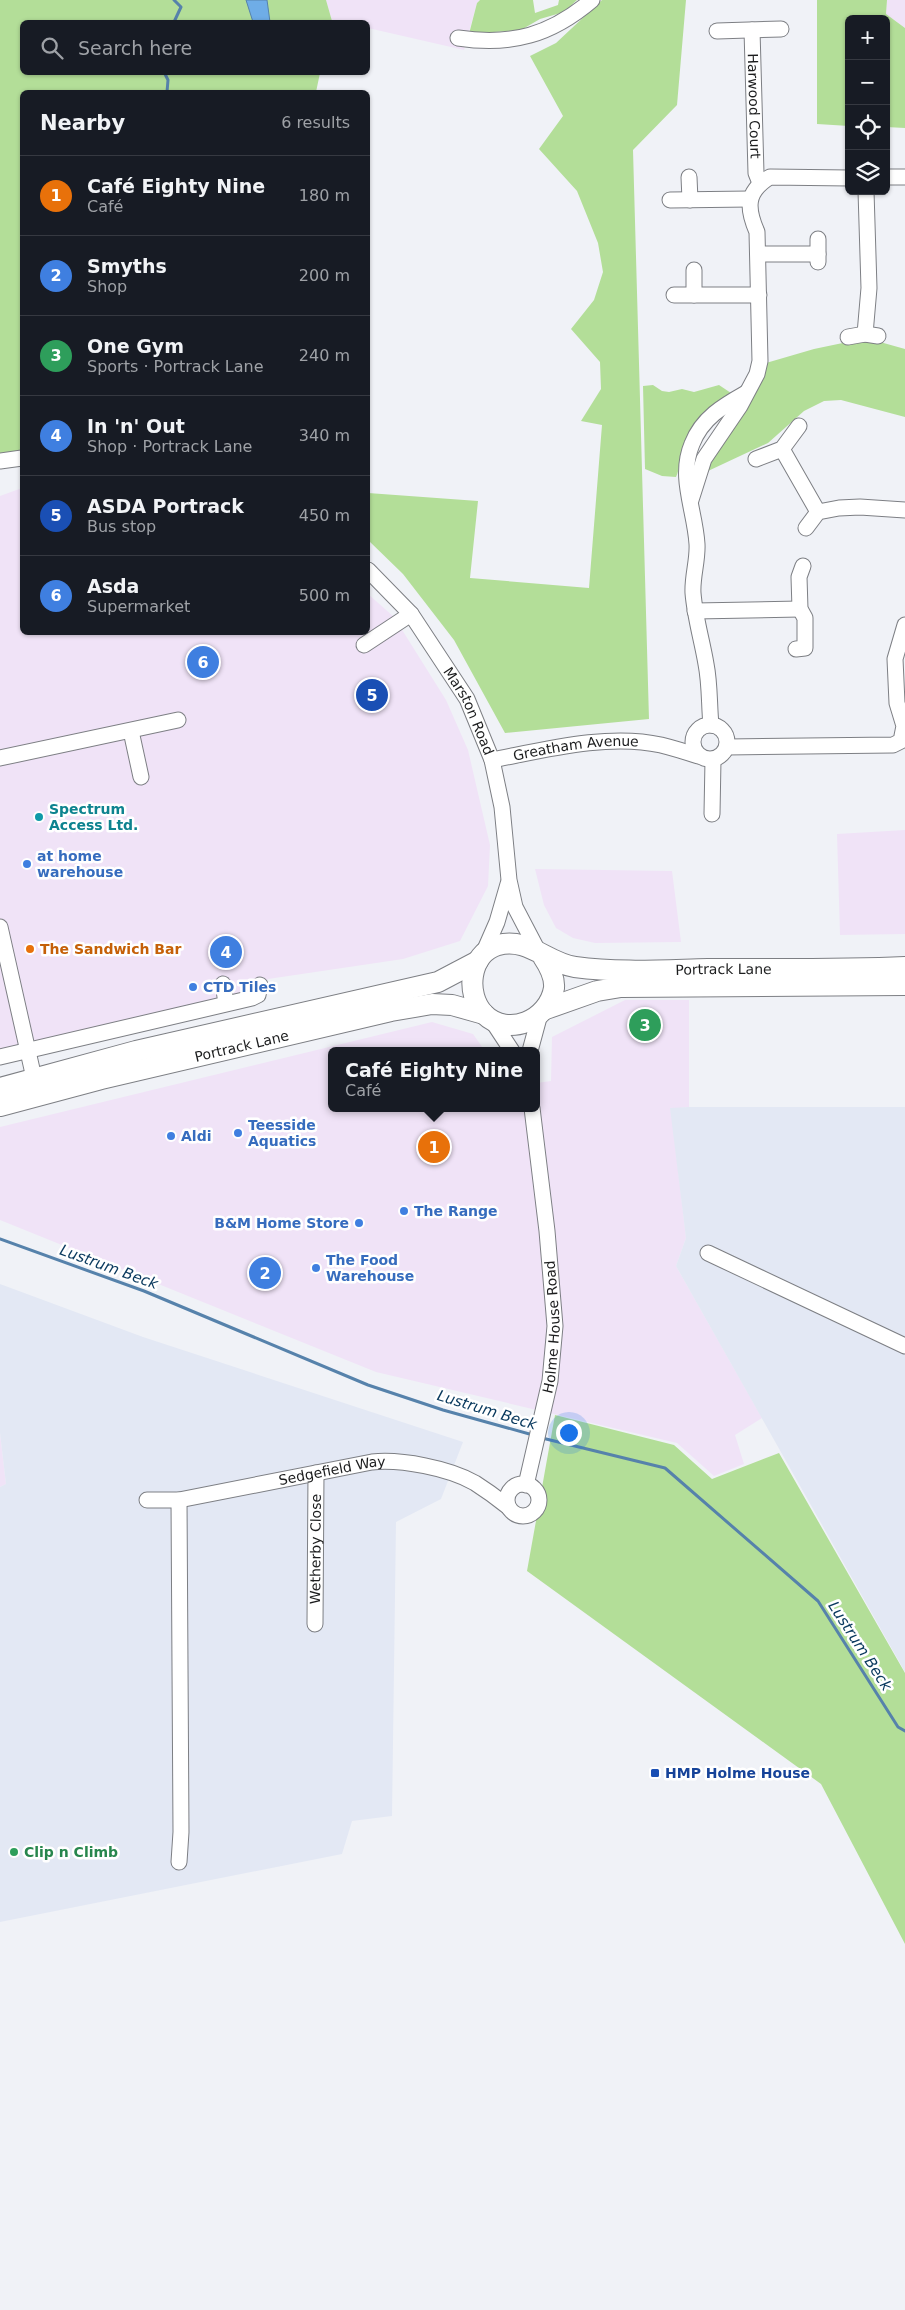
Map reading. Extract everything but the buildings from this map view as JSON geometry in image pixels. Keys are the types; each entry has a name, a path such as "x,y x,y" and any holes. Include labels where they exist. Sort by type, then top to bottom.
{"main road":[{"name":"Portrack Lane","path":"0,1088 136,1052 438,982 481,958 496,946 513,943 564,966 609,970 856,969 905,967"},
{"path":"541,954 552,972 554,988 543,1012"},
{"path":"481,958 471,979 473,998 488,1016"},
{"name":"Portrack Lane","path":"0,1106 101,1079 392,1011 432,1004 452,1005 510,1025 525,1024 543,1012 597,991 621,987 905,984"}],"street":[{"path":"458,38 480,41 504,41 526,36 575,15 592,0"},
{"path":"717,31 781,29"},
{"name":"Harwood Court","path":"752,30 756,173 760,183"},
{"path":"689,177 690,200"},
{"path":"691,500 704,459 752,385 760,361 757,232 751,218 750,199 760,183 770,177 845,178"},
{"path":"890,177 905,177"},
{"path":"848,337 872,336 866,195"},
{"path":"670,200 750,199"},
{"path":"758,254 818,252"},
{"path":"694,270 694,295"},
{"path":"674,295 759,296"},
{"path":"711,725 707,666 695,611 693,590 697,545 691,500 686,486 686,468 692,444 698,432 714,412 746,393"},
{"path":"756,458 782,449 799,426"},
{"path":"782,449 818,512"},
{"path":"0,461 20,458"},
{"path":"806,528 818,512 839,508 905,510"},
{"path":"796,649 805,648 805,618 800,609 800,577 803,566"},
{"name":"Marston Road","path":"370,572 411,614 467,699 492,760 502,807 509,880 515,908 541,954"},
{"path":"695,611 800,609"},
{"path":"364,645 411,614"},
{"path":"727,747 893,745 901,741 904,735 904,726 896,703 895,659 905,625"},
{"path":"0,758 178,720"},
{"path":"711,725 722,729 727,738 727,747 722,756 713,760 706,760 659,744 694,734 702,727 711,725"},
{"path":"131,731 141,777"},
{"path":"694,734 692,744 698,756"},
{"name":"Greatham Avenue","path":"492,760 592,743 659,744"},
{"path":"712,814 713,760"},
{"name":"Marston Road","path":"481,958 498,922 509,880"},
{"path":"0,927 34,1078"},
{"path":"223,984 226,1003"},
{"path":"0,1057 226,1003 258,994 260,985"},
{"path":"531,1047 543,1012"},
{"path":"488,1016 509,1047"},
{"name":"Holme House Road","path":"522,1485 534,1456 542,1424 550,1381 555,1326 547,1231 532,1112"},
{"path":"708,1253 905,1346"},
{"name":"Sedgefield Way","path":"146,1500 179,1500 372,1462 391,1460 416,1464 474,1482 507,1506"},
{"name":"Wetherby Close","path":"315,1624 316,1473"},
{"path":"474,1482 522,1485 534,1488 539,1498 537,1507 533,1512 524,1516 518,1516 510,1511 507,1506 507,1496 522,1485"},
{"path":"179,1500 182,1832 179,1862"}],"shaded area":[{"path":"326,0 480,0 477,3 464,50 370,28 370,20 332,20"},
{"path":"887,0 905,0 905,28 890,15 886,14"},
{"path":"20,489 20,635 370,635 370,596 394,617 446,700 468,750 490,845 488,886 460,941 403,959 268,979 258,992 0,1050 0,496"},
{"path":"905,830 905,934 840,935 837,834"},
{"path":"535,869 672,871 681,942 595,943 573,938 556,928 544,905"},
{"path":"625,1000 689,1000 689,1107 671,1109 686,1238 676,1266 762,1418 735,1435 744,1464 714,1476 677,1443 376,1372 0,1220 0,1127 328,1047 328,1112 540,1112 540,1083 551,1081 552,1037"},
{"path":"432,1022 473,1034 482,1047 329,1047"},
{"path":"905,1107 905,1672 676,1266 686,1238 670,1108"},
{"path":"0,1284 143,1337 463,1442 441,1499 396,1522 392,1816 352,1821 342,1854 0,1922 0,1487 6,1484 0,1433"},
{"path":"0,1433 6,1484 0,1487"}],"green space":[{"path":"0,0 326,0 331,20 20,20 20,75 320,75 316,90 20,90 20,451 0,453"},
{"path":"480,0 533,0 535,13 558,5 559,0 577,0 564,12 540,19 521,30 469,34 477,3"},
{"path":"602,0 686,0 677,105 633,150 649,719 505,733 454,640 403,574 370,542 370,493 478,501 470,578 589,588 602,425 581,421 601,389 600,362 571,329 594,300 603,272 598,243 577,191 539,149 563,116 530,56 556,43"},
{"path":"817,0 887,0 887,15 845,15 845,126 817,124"},
{"path":"890,17 905,28 905,128 890,127"},
{"path":"857,340 880,342 905,349 905,417 841,400 824,401 804,411 768,443 708,471 709,462 760,386 766,363 814,349"},
{"path":"653,385 662,391 669,392 682,389 694,392 719,385 731,393 695,424 681,454 676,477 662,476 645,469 643,386"},
{"path":"555,1415 674,1445 712,1479 779,1453 905,1673 905,1944 821,1784 527,1571"}],"water":[{"path":"246,0 267,0 270,20 252,20"}],"waterway":[{"path":"174,0 181,7 175,20"},
{"path":"166,75 168,80 167,90"},
{"name":"Lustrum Beck","path":"0,1239 144,1291 368,1385 443,1410 533,1435"},
{"name":"Lustrum Beck","path":"542,1438 665,1468 818,1601 898,1727 905,1731"}],"place":[{"name":"Asda","path":"203,662"},
{"name":"ASDA Portrack","path":"372,695"},
{"name":"Spectrum Access Ltd.","path":"39,817"},
{"name":"at home warehouse","path":"27,864"},
{"name":"The Sandwich Bar","path":"30,949"},
{"name":"In 'n' Out","path":"226,952"},
{"name":"CTD Tiles","path":"193,987"},
{"name":"One Gym","path":"645,1025"},
{"name":"Teesside Aquatics","path":"238,1133"},
{"name":"Aldi","path":"171,1136"},
{"name":"Café Eighty Nine","path":"434,1147"},
{"name":"The Range","path":"404,1211"},
{"name":"B&M Home Store","path":"359,1223"},
{"name":"The Food Warehouse","path":"316,1268"},
{"name":"Smyths","path":"265,1273"},
{"name":"HMP Holme House","path":"655,1773"},
{"name":"Clip n Climb","path":"14,1852"}]}
